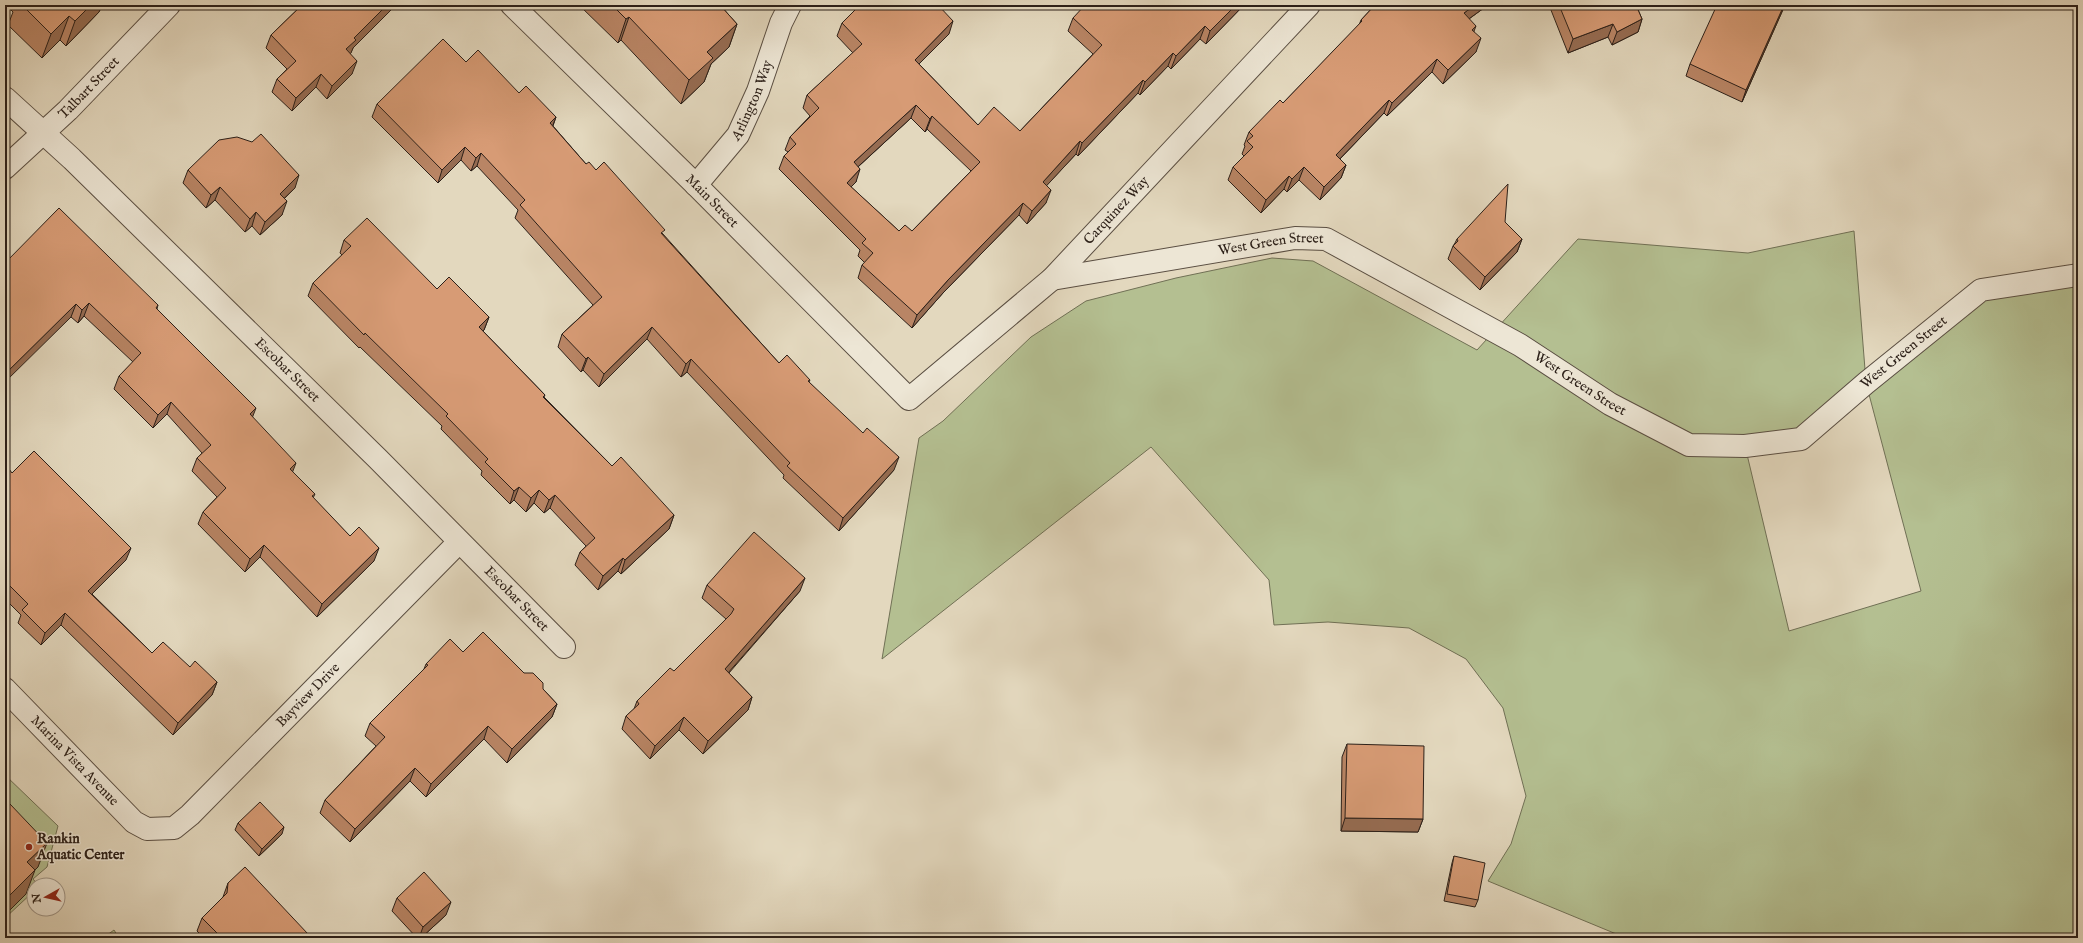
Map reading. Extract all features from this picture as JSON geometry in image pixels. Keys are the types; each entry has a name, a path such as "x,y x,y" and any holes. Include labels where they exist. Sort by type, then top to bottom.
{"street":[{"name":"Talbart Street","path":"5,168 68,110 169,5"},
{"name":"Main Street","path":"512,5 696,185 909,399"},
{"name":"Arlington Way","path":"696,185 738,135 758,91 781,23 790,5"},
{"name":"Carquinez Way","path":"909,399 1052,279 1309,5"},
{"name":"Escobar Street","path":"5,98 72,159 356,436 459,542 564,646"},
{"name":"West Green Street","path":"1052,279 1295,238 1326,240 1520,345 1610,404 1689,445 1745,446 1800,438 1981,290 2078,275"},
{"name":"Bayview Drive","path":"147,829 174,828 190,815 459,542"},
{"name":"Marina Vista Avenue","path":"5,689 134,822 147,829"}],"green space":[{"path":"1854,231 1866,382 1981,290 2078,275 2078,938 1626,938 1488,881 1511,844 1526,796 1503,708 1466,659 1409,628 1328,622 1274,625 1269,580 1151,447 882,659 919,438 943,421 1031,337 1086,301 1176,278 1272,258 1313,261 1477,350 1578,239 1748,253","holes":["1866,383 1921,591 1789,631 1745,446 1801,439"]},
{"name":"Rankin Aquatic Center","path":"5,775 58,826 47,867 35,877 26,877 26,898 5,918"},
{"path":"114,930 119,938 103,938"}],"building":[{"path":"22,5 91,5 75,21 69,16 51,34"},
{"path":"302,5 387,5 354,38 356,40 346,49 357,61 332,86 321,74 296,98 277,79 296,61 271,35"},
{"path":"612,5 720,5 737,24 707,52 713,58 689,80 629,17 626,19"},
{"path":"860,5 938,5 953,21 915,60 978,125 994,107 1020,131 1102,45 1073,18 1085,5 1236,5 1210,31 1205,26 1176,56 1173,53 1145,82 1143,80 1082,143 1080,141 1043,182 1051,190 1032,211 1023,203 948,280 917,315 862,265 873,253 862,243 866,239 784,156 796,144 790,137 819,108 807,95 862,44 842,23","holes":["916,105 930,119 932,116 980,162 912,231 905,225 899,231 847,183 860,169 854,162"]},
{"path":"1375,5 1475,5 1464,13 1476,26 1472,30 1481,38 1448,70 1437,59 1392,103 1389,100 1336,155 1346,165 1324,187 1304,167 1292,179 1289,176 1266,200 1233,167 1253,147 1247,141 1253,136 1249,132 1280,100 1283,103 1362,21 1361,20"},
{"path":"1559,5 1636,5 1642,19 1617,32 1613,24 1573,39"},
{"path":"1717,5 1784,5 1746,90 1690,64"},
{"path":"443,39 466,62 478,50 519,93 526,86 556,117 550,123 586,164 589,162 596,170 604,162 665,230 661,233 779,363 787,355 810,380 808,381 863,433 867,428 899,457 843,518 787,466 790,463 691,359 686,364 652,327 604,374 588,357 586,359 562,334 602,297 520,205 525,200 481,153 476,158 465,147 442,170 377,104"},
{"path":"261,134 299,175 280,194 287,201 265,222 256,212 250,219 220,187 211,195 188,170 219,140 237,137 252,142"},
{"path":"1508,184 1505,222 1522,239 1485,277 1453,246 1458,241 1457,239"},
{"path":"59,208 158,305 156,308 256,408 250,414 296,463 290,469 315,494 312,496 350,536 359,527 379,548 322,604 264,545 250,559 203,512 226,488 197,458 211,445 171,402 158,415 119,376 141,353 89,303 82,310 76,304 5,374 5,263"},
{"path":"367,218 437,289 449,277 489,317 479,327 545,395 543,397 612,466 621,457 674,515 625,560 623,558 603,576 580,552 595,538 555,495 549,500 539,490 531,498 519,487 514,491 485,462 488,459 446,416 448,414 365,333 364,335 313,283 351,246 344,240"},
{"path":"34,451 131,548 88,591 152,653 163,642 190,667 195,661 217,682 178,723 65,613 45,633 22,610 28,604 5,581 5,473 9,469 12,473"},
{"path":"754,532 805,578 725,669 752,697 708,741 684,717 655,746 626,716 639,704 637,701 670,668 674,671 731,614 734,609 707,585"},
{"path":"483,632 524,673 533,673 543,683 543,689 557,704 512,749 488,726 431,784 415,768 355,829 325,800 385,737 370,723 428,665 426,664 450,639 463,652"},
{"path":"1347,744 1424,746 1423,819 1345,818"},
{"path":"260,802 284,827 262,849 238,823"},
{"path":"10,804 47,843 27,862 35,870 28,877 26,877 26,879 5,900 5,809"},
{"path":"1454,856 1485,863 1478,900 1447,894"},
{"path":"245,867 308,934 304,938 222,938 202,918 227,893 228,883"},
{"path":"424,872 451,902 423,927 397,898"}],"place":[{"name":"Rankin Aquatic Center","path":"29,847"}]}
